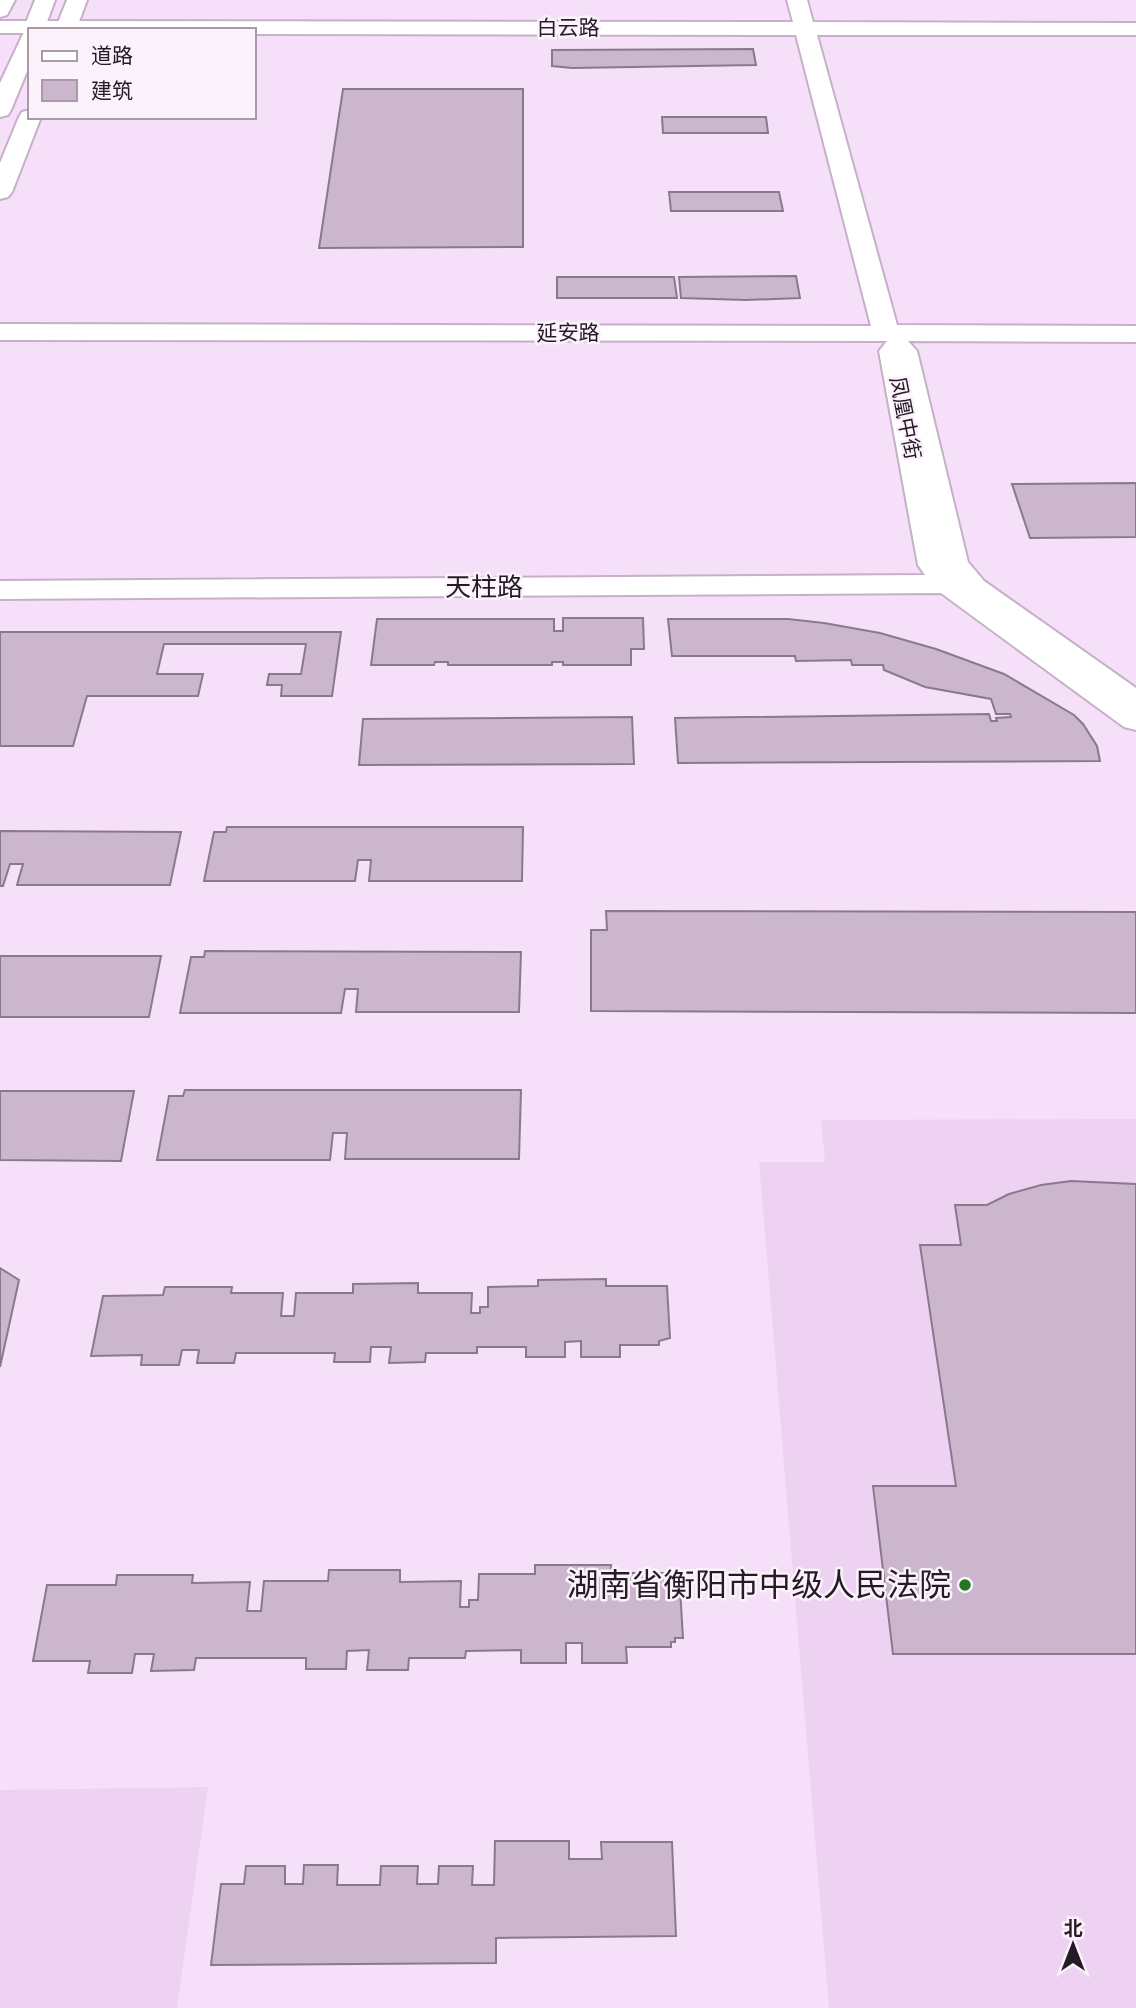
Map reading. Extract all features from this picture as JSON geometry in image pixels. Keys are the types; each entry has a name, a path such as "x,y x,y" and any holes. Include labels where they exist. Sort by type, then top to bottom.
{"main road":[{"path":"0,11 5,0"},
{"path":"33,28 45,0"},
{"path":"67,26 77,0"},
{"name":"白云路","path":"44,28 809,16 1136,22"},
{"name":"白云路","path":"809,16 1136,29"},
{"name":"凤凰中街","path":"809,16 885,328 904,351 959,583 957,593 1136,720"},
{"name":"白云路","path":"0,24 28,28"},
{"path":"0,110 28,41"},
{"path":"0,192 29,119"},
{"name":"延安路","path":"0,332 895,340 1136,347"},
{"name":"延安路","path":"0,345 895,340 1136,334"},
{"name":"凤凰中街","path":"959,583 1136,703"},
{"name":"天柱路","path":"0,590 959,583"}],"shaded area":[{"name":"湖南省衡阳市中级人民法院","path":"1136,1119 1136,2008 829,2008 759,1162 825,1162 821,1120"},
{"path":"208,1787 177,2008 0,2008 0,1790"}],"building":[{"path":"753,49 756,65 552,66 552,50"},
{"path":"343,89 523,89 523,247 319,248"},
{"path":"662,117 766,117 768,133 663,133"},
{"path":"669,192 779,192 783,211 671,211"},
{"path":"796,276 800,298 681,298 679,277"},
{"path":"557,277 674,277 677,298 557,298"},
{"path":"1136,483 1136,537 1030,538 1012,484"},
{"path":"563,618 643,618 644,649 631,649 631,665 563,665 563,662 552,662 552,665 448,665 448,662 435,662 434,665 371,665 377,619 554,619 554,631 563,631"},
{"path":"668,619 788,619 824,623 880,633 936,649 1004,674 1074,715 1097,746 1100,761 678,763 675,718 989,714 991,721 997,721 996,718 1011,717 1010,714 996,714 991,699 925,687 884,670 883,665 852,665 851,660 796,661 795,656 672,656"},
{"path":"0,632 341,632 332,696 281,696 282,685 267,685 269,674 301,674 306,644 164,644 157,674 203,674 198,696 87,696 73,746 0,746"},
{"path":"632,717 634,764 359,765 363,719"},
{"path":"227,827 523,827 522,881 369,881 371,860 358,860 355,881 204,881 214,832 226,832"},
{"path":"0,831 181,832 170,885 17,885 23,864 10,864 3,886 0,886"},
{"path":"606,911 1136,912 1136,1013 591,1011 591,930 607,930"},
{"path":"205,951 521,952 519,1012 356,1012 358,989 345,989 341,1013 180,1013 191,957 204,957"},
{"path":"0,956 161,956 149,1017 0,1017"},
{"path":"185,1090 521,1090 519,1159 345,1159 347,1133 333,1133 330,1160 157,1160 169,1096 183,1096"},
{"path":"0,1091 134,1091 121,1161 0,1160"},
{"path":"1071,1181 1136,1184 1136,1654 893,1654 873,1486 956,1486 920,1245 961,1245 955,1205 987,1205 1009,1194 1041,1185"},
{"path":"0,1268 19,1280 0,1367"},
{"path":"606,1279 606,1286 667,1286 670,1338 659,1341 659,1345 620,1345 620,1357 581,1357 581,1341 565,1342 565,1357 526,1357 526,1347 477,1347 477,1353 426,1353 425,1362 389,1363 391,1347 371,1347 370,1362 334,1362 335,1353 236,1353 234,1363 197,1363 199,1350 182,1350 179,1365 141,1365 142,1355 91,1356 103,1296 163,1295 165,1287 232,1287 231,1293 283,1293 281,1316 294,1316 296,1293 353,1293 353,1284 418,1283 418,1293 472,1293 471,1313 480,1313 480,1307 488,1307 488,1287 538,1286 538,1280"},
{"path":"535,1565 611,1565 611,1573 679,1573 683,1638 675,1638 671,1647 626,1647 627,1663 582,1663 582,1643 566,1643 566,1663 521,1663 521,1650 466,1651 465,1658 409,1658 408,1670 367,1670 369,1650 347,1651 346,1669 306,1669 306,1658 196,1658 194,1670 151,1671 154,1654 135,1654 132,1673 88,1673 90,1661 33,1661 47,1585 116,1585 117,1575 193,1575 192,1583 250,1582 247,1611 261,1611 264,1581 328,1581 329,1570 400,1570 400,1582 461,1581 460,1607 469,1607 469,1600 478,1600 479,1574 535,1574"},
{"path":"495,1841 569,1841 569,1859 602,1859 601,1842 672,1842 676,1936 496,1938 496,1963 211,1965 221,1884 244,1884 246,1866 285,1866 285,1884 303,1884 304,1865 338,1865 337,1885 380,1885 381,1866 418,1866 417,1884 438,1884 439,1866 473,1866 472,1885 494,1885"}],"place":[{"name":"湖南省衡阳市中级人民法院","path":"965,1585"}]}
